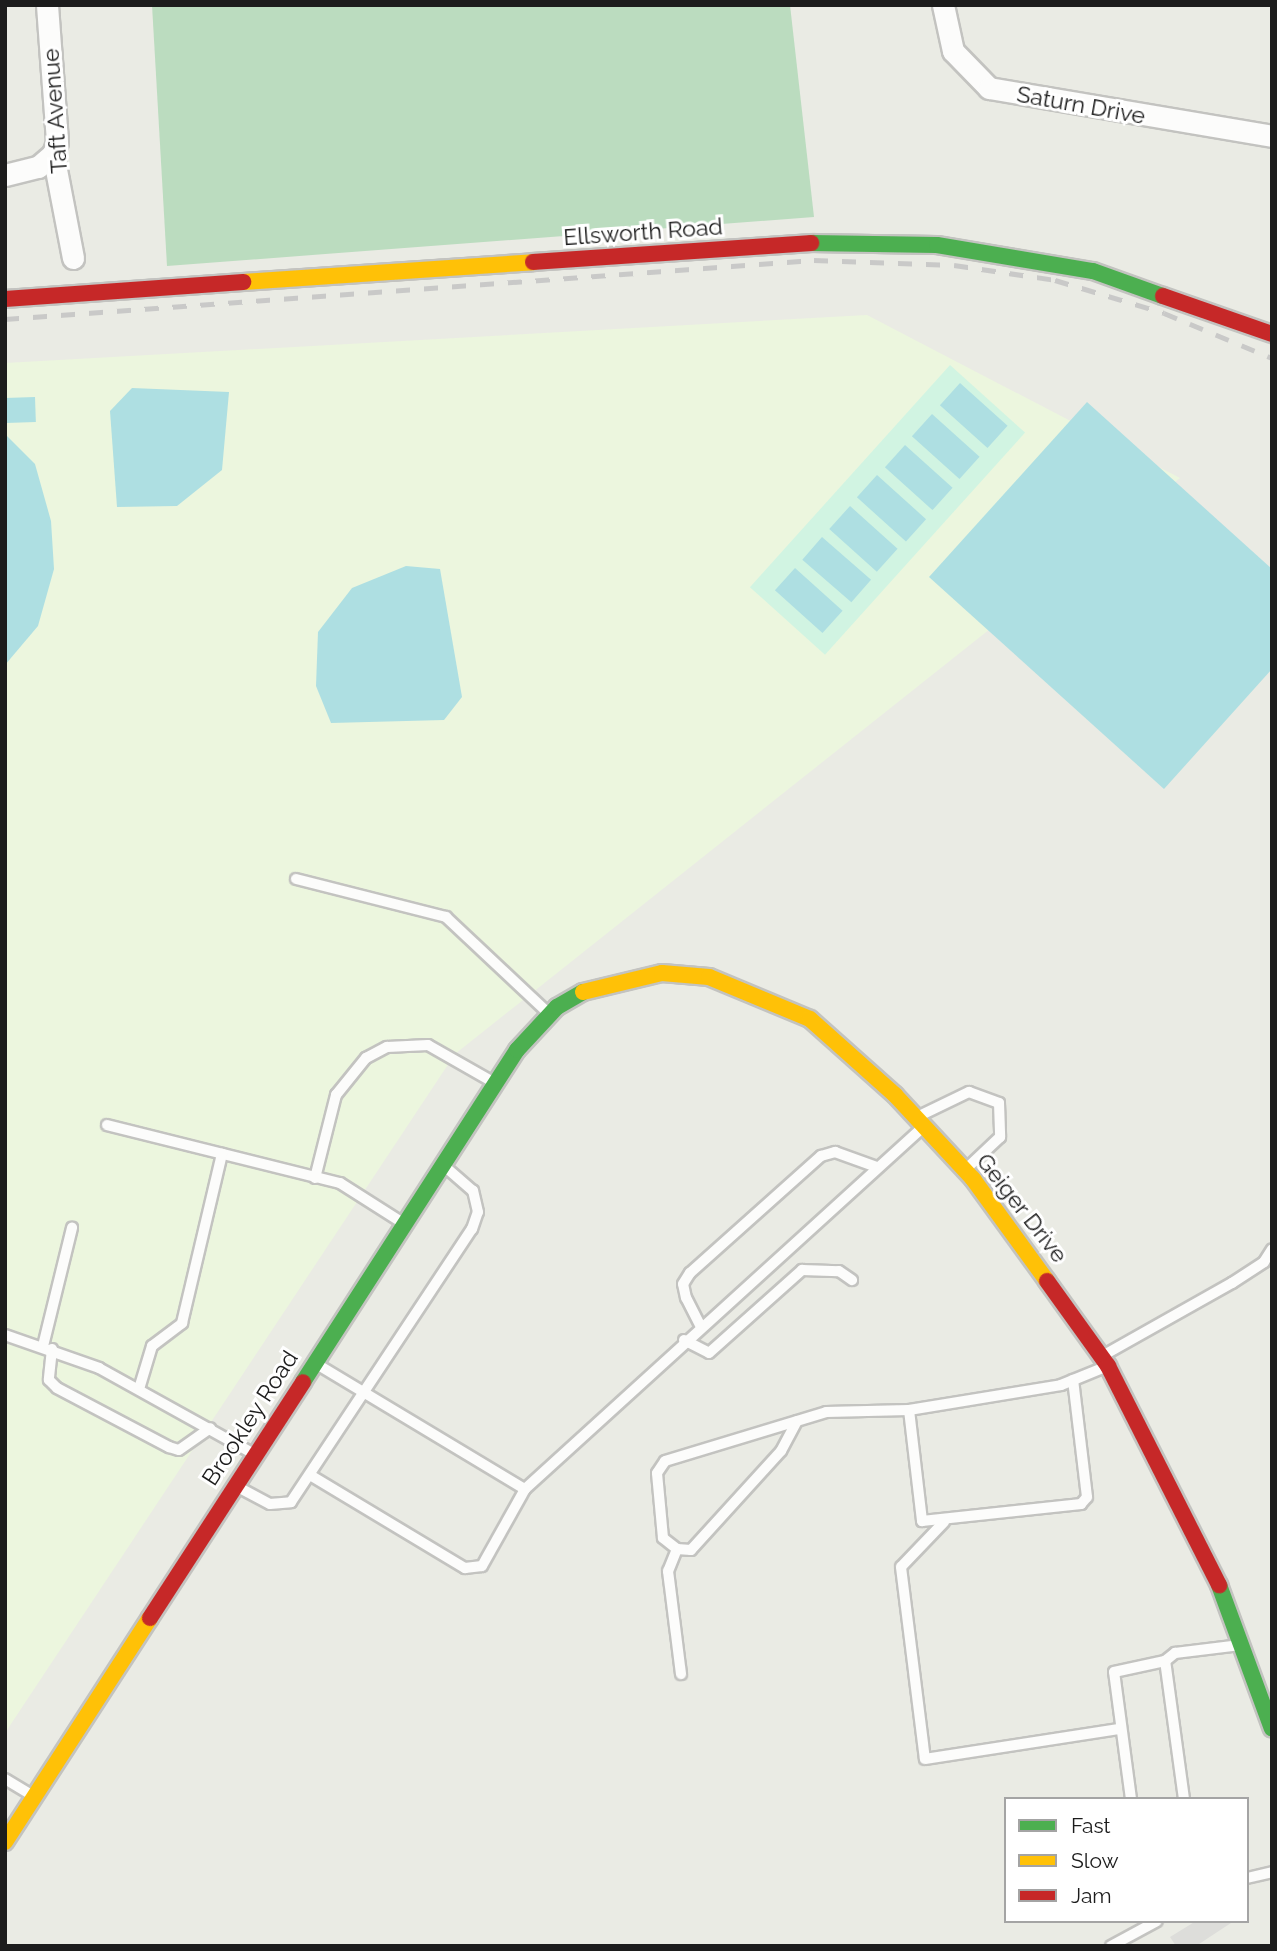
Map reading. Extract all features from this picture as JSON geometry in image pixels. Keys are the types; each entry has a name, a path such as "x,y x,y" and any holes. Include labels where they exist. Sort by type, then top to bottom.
{"street":[{"name":"Taft Avenue","path":"47,5 57,142 53,154 73,258"},
{"name":"Saturn Drive","path":"943,5 953,51 989,88 1272,136"},
{"path":"5,175 37,167 53,154"},
{"name":"Ellsworth Road","path":"5,299 849,242 937,245 1036,258 1093,271 1272,334"},
{"name":"Geiger Drive","path":"544,1019 585,991 628,977 709,977 810,1019 838,1040 964,1170 1105,1361 1196,1533 1260,1675 1272,1729"},
{"name":"Brookley Road","path":"5,1842 441,1163 494,1083 544,1019"}],"lane":[{"path":"296,879 446,917 544,1019"},
{"path":"315,1178 336,1095 366,1058 397,1045 428,1045 494,1083"},
{"path":"310,1475 465,1569 482,1566 525,1489 700,1325 877,1167 920,1122 970,1092 999,1103 1000,1137 964,1170"},
{"path":"107,1125 315,1178 361,1193 403,1223"},
{"path":"700,1325 683,1284 690,1273 821,1156 835,1152 877,1167"},
{"path":"139,1390 152,1346 182,1323 222,1154"},
{"path":"234,1485 284,1506 310,1475 362,1392 472,1229 478,1212 473,1191 441,1163"},
{"path":"72,1228 48,1347 49,1380 57,1388 179,1450 210,1428"},
{"path":"797,1421 781,1451 691,1550 677,1549 663,1538 657,1473 665,1461 826,1412 909,1410 1073,1380 1264,1262 1272,1249"},
{"path":"684,1340 709,1353 802,1270 839,1271 852,1280"},
{"path":"5,1335 48,1347 139,1390 254,1454"},
{"path":"313,1361 525,1489"},
{"path":"909,1410 922,1521 944,1522 1081,1504 1087,1497 1073,1380"},
{"path":"944,1522 901,1567 925,1759 1119,1729"},
{"path":"677,1549 668,1571 681,1674"},
{"path":"1131,1797 1119,1729 1114,1672 1166,1661 1175,1653 1244,1644"},
{"path":"1166,1661 1184,1797"},
{"path":"5,1779 34,1797"},
{"path":"1249,1878 1272,1872"},
{"path":"1111,1946 1152,1923"}],"shaded area":[{"path":"152,5 790,5 814,217 167,266"},
{"path":"867,315 1180,478 455,1054 5,1733 5,363"},
{"path":"950,365 1025,433 825,655 750,587"},
{"path":"960,383 1008,426 987,448 940,405"},
{"path":"132,388 229,392 222,470 177,506 117,507 110,411"},
{"path":"35,397 36,422 6,423 5,398"},
{"path":"1087,402 1272,569 1272,669 1164,789 929,577"},
{"path":"932,414 980,457 959,479 912,436"},
{"path":"5,434 35,464 51,521 54,569 38,626 5,665"},
{"path":"905,445 953,488 932,510 885,467"},
{"path":"877,475 926,519 906,541 857,497"},
{"path":"850,506 898,549 877,572 829,529"},
{"path":"822,537 871,580 851,602 802,560"},
{"path":"406,566 440,569 462,697 444,720 331,723 316,686 318,632 352,588"},
{"path":"795,568 843,611 822,633 775,590"},
{"path":"1193,1923 1231,1923 1196,1946 1176,1946 1170,1937"}],"railway":[{"path":"5,319 814,260 954,265 1055,280 1164,313 1272,358"}],"traffic: fast":[{"path":"811,243 937,245 1093,271 1163,296"},
{"path":"303,1382 517,1050 557,1007 583,992"},
{"path":"1219,1585 1272,1729"}],"traffic: slow":[{"path":"243,282 533,262"},
{"path":"583,992 662,973 709,977 810,1019 895,1095 973,1179 1047,1281"},
{"path":"5,1842 150,1618"}],"traffic: jam":[{"path":"533,262 811,243"},
{"path":"5,299 243,282"},
{"path":"1163,296 1272,334"},
{"path":"1047,1281 1108,1366 1219,1585"},
{"path":"150,1618 303,1382"}]}
